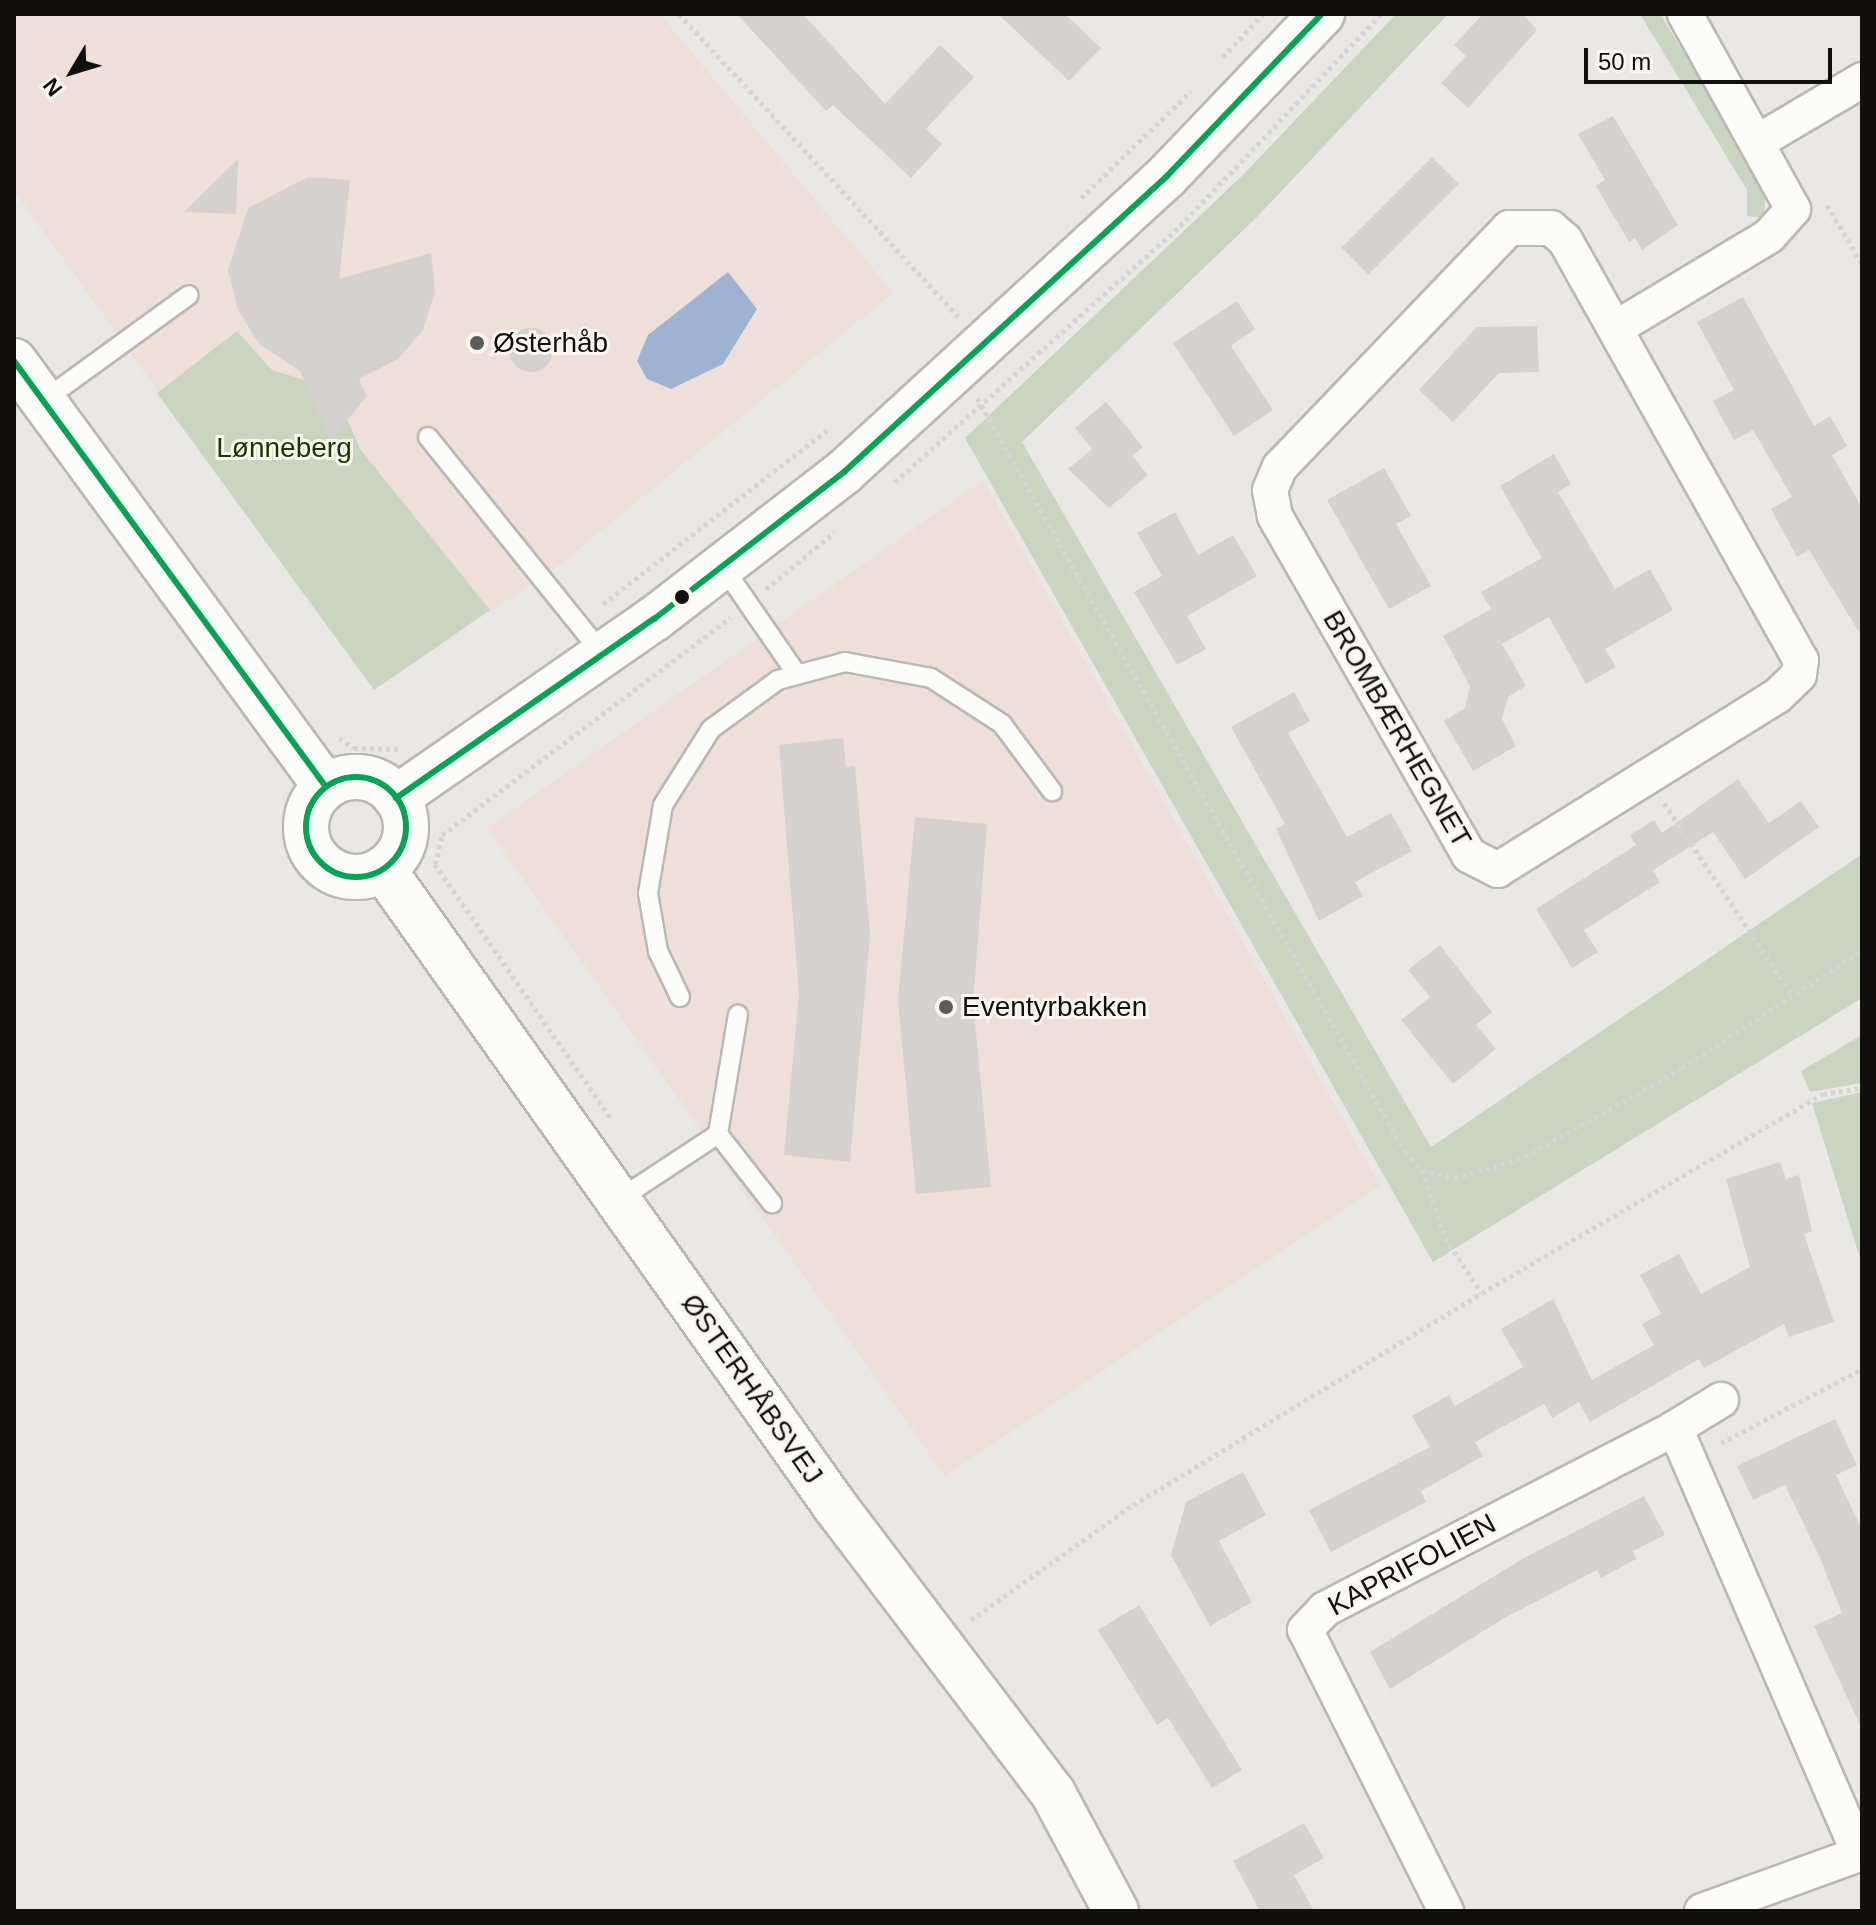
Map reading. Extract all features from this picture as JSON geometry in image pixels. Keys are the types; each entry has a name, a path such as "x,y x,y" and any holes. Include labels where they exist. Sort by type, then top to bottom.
{"street":[{"path":"396,798 590,640 723,567 969,345 1166,177 1322,14"},
{"path":"1616,328 1785,223 1791,194 1685,14"},
{"path":"1759,141 1862,80"},
{"name":"BROMBÆRHEGNET","path":"1509,228 1560,233 1616,328 1801,660 1791,687 1510,866 1477,864 1275,516 1270,490 1280,467 1509,228"},
{"path":"14,361 326,787"},
{"path":"371,780 396,798 403,844 383,869 350,877 320,863 306,832 307,815 326,787 371,780"},
{"name":"ØSTERHÅBSVEJ","path":"383,869 835,1506 1053,1793 1116,1911"},
{"name":"KAPRIFOLIEN","path":"1446,1911 1305,1630 1325,1609 1675,1428 1721,1400"},
{"path":"1675,1428 1861,1853 1702,1911"}],"lane":[{"path":"43,401 189,295"},
{"path":"428,437 590,640"},
{"path":"723,567 796,673"},
{"path":"680,997 658,951 648,893 663,805 711,729 796,673 845,662 931,678 1002,724 1052,791"},
{"path":"618,1200 718,1134 738,1015"},
{"path":"718,1134 772,1203"}],"path":[{"path":"679,14 969,345 1422,1170 1445,1238 1482,1293"},
{"path":"1211,70 1263,14"},
{"path":"1069,210 1200,82"},
{"path":"969,345 970,307"},
{"path":"948,328 969,345"},
{"path":"590,640 841,420"},
{"path":"399,746 411,737"},
{"path":"1648,779 1792,995"},
{"path":"1422,1170 1455,1178 1525,1157 1862,950"},
{"path":"971,1620 1133,1505 1482,1293 1823,1094 1862,1088"},
{"path":"1689,1459 1862,1369"}],"shaded area":[{"name":"Østerhåb","path":"14,14 660,14 893,293 558,566 374,690 14,191"},
{"name":"Eventyrbakken","path":"983,480 1380,1186 945,1476 487,828"}],"green space":[{"path":"1396,14 1448,14 1258,216 1022,442 1431,1147 1862,854 1862,998 1433,1262 965,438 1243,175"},
{"path":"1640,14 1660,14 1766,187 1764,218 1747,216 1747,190"},
{"name":"Lønneberg","path":"237,331 272,370 334,389 360,449 490,610 374,690 157,393"},
{"path":"1862,1035 1862,1083 1810,1092 1801,1071"},
{"path":"1862,1092 1862,1265 1812,1103"}],"water":[{"path":"728,272 757,309 723,364 671,389 647,379 637,361 648,335"}],"building":[{"path":"737,14 803,14 885,104 940,45 974,77 926,129 942,144 911,178 833,105 826,111"},
{"path":"998,14 1065,14 1101,48 1069,81"},
{"path":"1483,14 1523,14 1537,30 1468,108 1441,83 1466,56 1454,45"},
{"path":"1613,116 1678,225 1642,250 1635,238 1629,242 1596,186 1605,180 1578,134"},
{"path":"1432,157 1459,184 1368,274 1341,248"},
{"path":"238,159 236,214 184,212"},
{"path":"308,177 350,180 339,279 431,253 435,292 423,330 398,359 359,379 367,396 330,441 300,371 259,344 238,310 228,270 248,208"},
{"path":"1743,297 1814,426 1830,416 1847,446 1832,455 1862,508 1862,637 1809,550 1797,557 1771,509 1792,497 1753,430 1734,440 1713,401 1734,390 1697,322"},
{"path":"1237,301 1255,329 1231,346 1273,410 1234,436 1173,343"},
{"path":"1537,326 1539,372 1499,373 1453,422 1419,390 1477,327"},
{"path":"531,328 546,335 553,350 546,365 531,372 516,365 509,350 516,335"},
{"path":"1106,402 1143,447 1132,456 1148,475 1109,508 1068,469 1092,449 1075,428"},
{"path":"1554,454 1571,484 1558,492 1615,589 1650,569 1673,610 1605,649 1616,667 1586,684 1549,617 1502,644 1526,686 1508,697 1502,719 1516,746 1473,771 1444,721 1465,708 1470,686 1443,636 1491,609 1481,592 1542,558 1500,486"},
{"path":"1384,468 1411,516 1396,524 1431,586 1389,609 1327,500"},
{"path":"1175,512 1198,555 1233,535 1257,576 1187,616 1206,649 1177,665 1134,592 1162,576 1137,533"},
{"path":"1294,692 1310,721 1288,733 1347,837 1391,813 1412,851 1355,882 1363,896 1319,921 1276,829 1285,824 1231,727"},
{"path":"843,738 846,767 855,766 870,935 850,1162 784,1155 799,994 779,745"},
{"path":"1738,779 1769,823 1801,801 1819,827 1745,879 1713,832 1653,870 1660,882 1584,930 1598,952 1572,968 1536,909 1636,845 1630,835 1654,820 1662,833"},
{"path":"915,817 987,824 973,1002 991,1187 916,1194 898,1000"},
{"path":"1440,945 1492,1012 1476,1025 1496,1049 1453,1084 1401,1020 1430,997 1408,970"},
{"path":"1780,1162 1786,1179 1799,1175 1812,1231 1804,1234 1834,1322 1789,1337 1784,1324 1704,1368 1699,1359 1590,1422 1579,1402 1552,1418 1544,1404 1475,1442 1483,1456 1421,1491 1426,1502 1331,1552 1309,1510 1430,1447 1412,1416 1449,1395 1455,1406 1523,1367 1501,1329 1553,1299 1592,1380 1654,1345 1642,1324 1661,1314 1640,1275 1679,1254 1701,1294 1750,1267 1726,1179"},
{"path":"1835,1419 1857,1465 1836,1475 1862,1530 1862,1729 1814,1626 1842,1613 1820,1558 1785,1485 1753,1500 1737,1466"},
{"path":"1243,1472 1266,1515 1219,1541 1252,1602 1210,1626 1171,1555 1186,1502"},
{"path":"1644,1496 1665,1535 1633,1551 1636,1559 1601,1578 1597,1570 1506,1617 1390,1689 1370,1652 1524,1558"},
{"path":"1139,1605 1242,1770 1212,1788 1168,1718 1157,1725 1098,1630"},
{"path":"1304,1823 1324,1858 1294,1875 1314,1911 1260,1911 1233,1861"}],"transit line":[{"path":"396,798 654,619 844,472 1166,177 1322,14"},
{"path":"14,361 326,787"},
{"path":"356,777 375,781 391,792 402,808 406,827 402,846 391,862 375,873 356,877 337,873 321,862 310,846 306,827 310,808 321,792 337,781 356,777"}],"place":[{"name":"Østerhåb","path":"477,343"},
{"name":"Eventyrbakken","path":"946,1007"}]}
